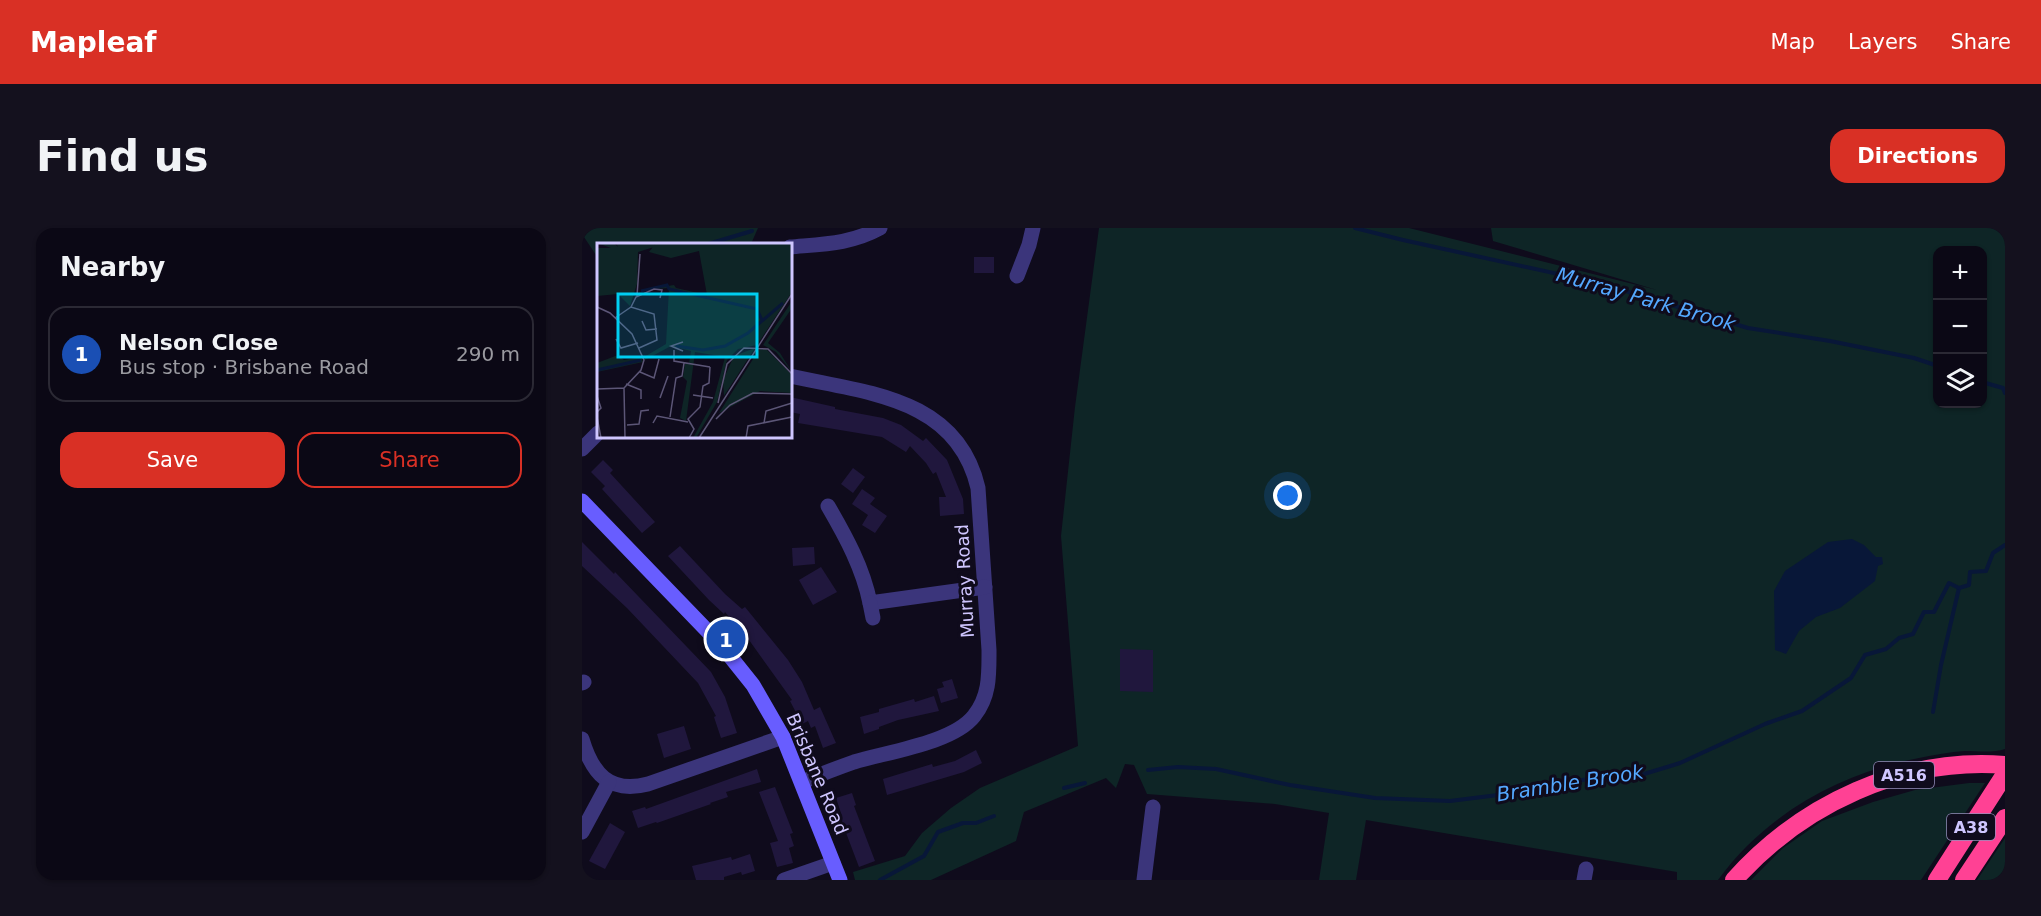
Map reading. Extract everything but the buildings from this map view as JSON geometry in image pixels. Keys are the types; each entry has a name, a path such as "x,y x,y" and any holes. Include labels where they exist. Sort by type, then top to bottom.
{"highway":[{"name":"A516","path":"1734,880 1770,844 1798,822 1869,785 1921,771 1982,764 2005,765"},
{"name":"A38","path":"1937,880 2005,774"},
{"name":"A38","path":"1964,880 2005,818"}],"street":[{"path":"792,247 846,242 880,228"},
{"path":"1017,276 1033,228"},
{"name":"Murray Road","path":"792,376 900,401 923,412 954,438 973,469 978,488 989,676 985,698 973,717 956,731 944,737 854,762 802,782"},
{"path":"582,449 597,434"},
{"name":"Brisbane Road","path":"582,501 721,645 753,686 783,737 840,880"},
{"path":"828,506 848,540 859,565 871,610 985,586"},
{"path":"582,739 591,763 600,775 618,786 639,787 783,737"},
{"path":"583,828 609,782"},
{"path":"1144,880 1154,807"},
{"path":"784,880 833,863"}],"green space":[{"path":"582,228 758,228 751,243 597,243 597,256 582,234"},
{"path":"1099,228 1409,228 1657,290 1493,241 1491,228 2005,228 2005,749 1959,751 1919,758 1861,774 1833,786 1782,816 1737,856 1718,880 1677,880 1677,872 1366,820 1356,880 1319,880 1329,813 1275,804 1147,794 1134,765 1125,764 1116,788 1106,778 1024,812 1016,841 931,880 855,880 853,872 905,856 922,833 951,808 980,788 1078,746 1061,536 1075,407"},
{"path":"1985,783 1921,880 1751,880 1783,848 1822,821 1873,802 1915,790"},
{"path":"2005,838 2005,880 1977,880"}],"water":[{"path":"1852,539 1864,545 1876,557 1882,557 1883,564 1878,566 1875,581 1840,608 1816,617 1799,631 1786,654 1775,650 1774,591 1785,571 1828,542"}],"waterway":[{"name":"Murray Park Brook","path":"1355,228 1599,283 1748,328 1830,341 1914,358 1933,364"},
{"name":"Murray Park Brook","path":"711,243 752,231"},
{"name":"Murray Park Brook","path":"1987,383 2003,388 2005,393"},
{"name":"Bramble Brook","path":"1148,770 1178,767 1216,769 1290,785 1375,798 1450,801 1506,794 1599,777 1644,774 1680,763 1765,724 1802,711 1851,678 1865,655 1886,649 1899,638 1913,634 1924,612 1934,612 1949,583 1959,588 1969,585 1970,572 1986,571 1993,553 2005,545"},
{"path":"1933,712 1941,665 1959,588"},
{"name":"Bramble Brook","path":"1064,788 1085,783"},
{"name":"Bramble Brook","path":"880,880 924,856 938,832 994,816"}],"place":[{"name":"Nelson Close","path":"726,639"}]}
